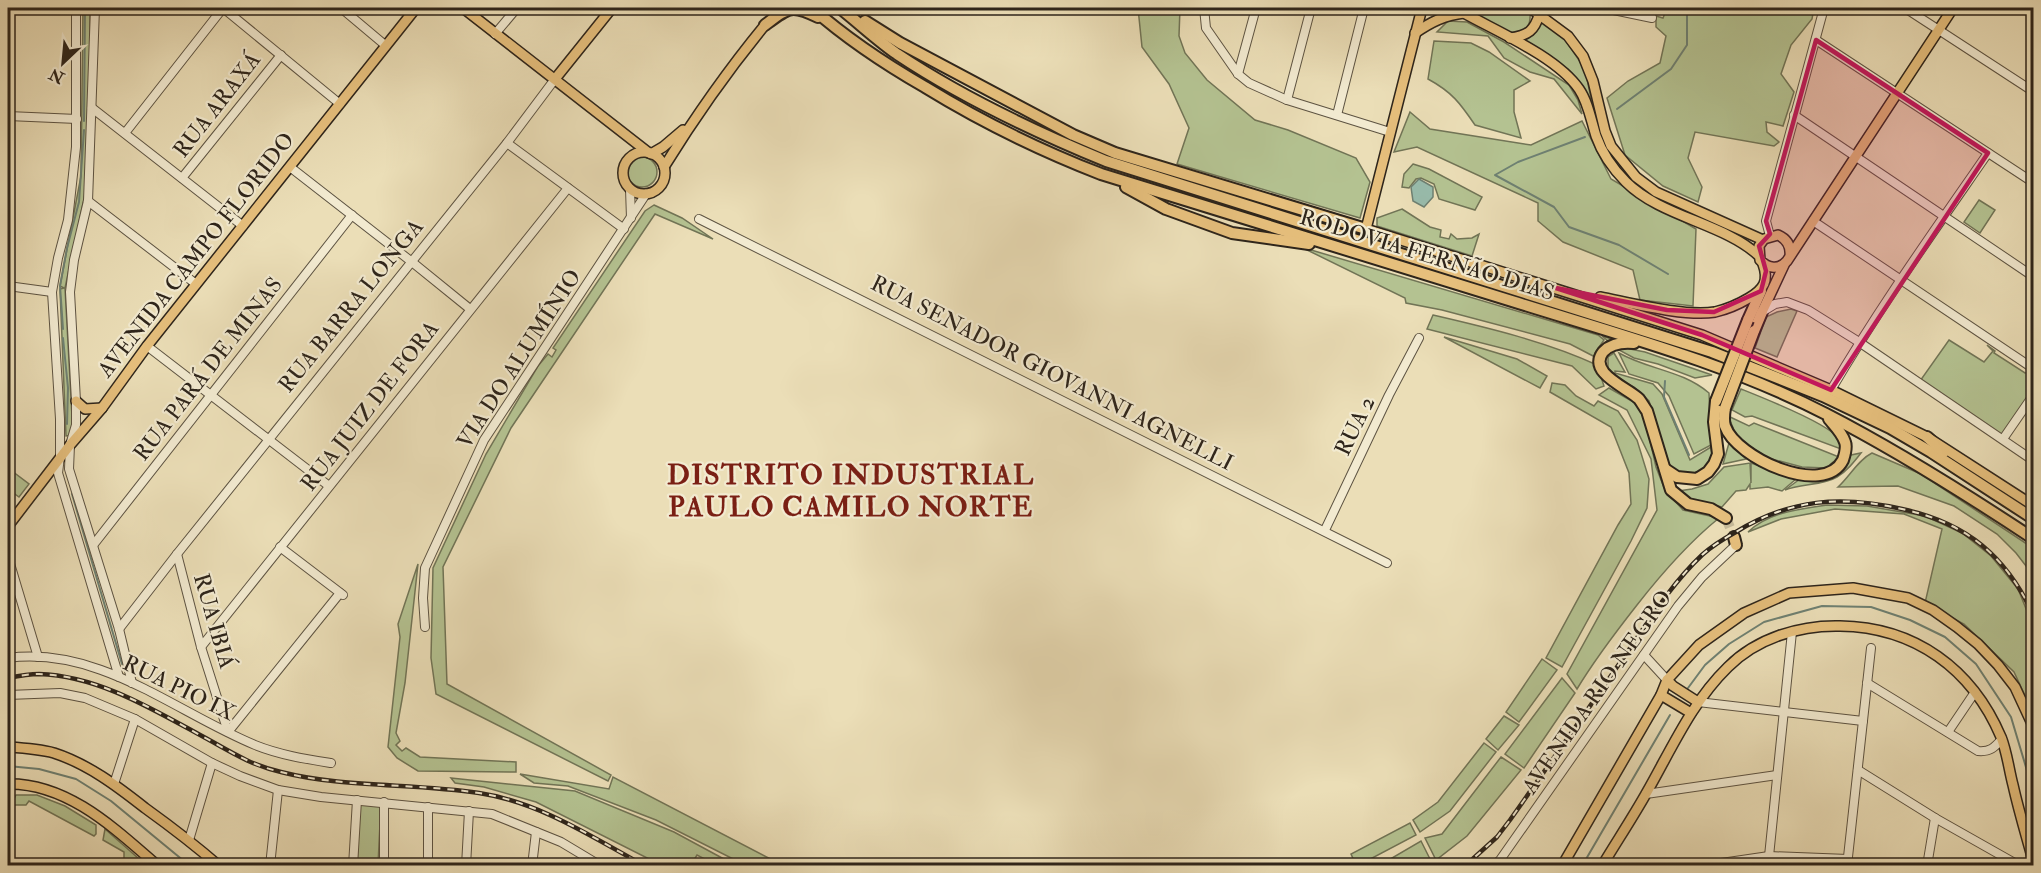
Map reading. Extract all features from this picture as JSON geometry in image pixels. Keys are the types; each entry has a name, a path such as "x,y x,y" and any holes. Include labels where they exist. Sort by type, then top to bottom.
{"highway":[{"path":"765,25 774,8"},
{"path":"765,25 778,14 799,8 827,21"},
{"name":"RODOVIA FERNÃO DIAS","path":"812,8 892,68 984,122 1049,154 1101,174 1650,344 1748,379 1825,414 1922,467 2034,541"},
{"path":"840,8 900,43 1073,135 1115,153 1366,229"},
{"name":"RODOVIA FERNÃO DIAS","path":"840,8 896,52 947,85 997,113 1047,136 1106,160 1712,352 1823,396 1890,428 2033,514"},
{"path":"1101,174 1166,209 1232,233 1339,248"},
{"path":"1665,469 1677,477 1697,479 1708,472 1714,464 1718,453 1714,422 1748,320 1761,291"},
{"path":"1762,312 1720,404 1725,429 1740,447 1768,464 1796,473 1822,474 1840,465 1846,444 1840,432 1825,414"},
{"path":"1650,344 1630,342 1610,346 1602,354 1599,363 1601,369 1640,400 1647,411 1671,490 1688,504 1711,509 1726,518"},
{"path":"1927,437 1935,446 2033,514"}],"main road":[{"name":"AVENIDA CAMPO FLORIDO","path":"8,526 60,457 102,408 147,346 416,8"},
{"path":"463,8 659,159 664,167"},
{"name":"RUA BARRA LONGA","path":"555,79 612,8"},
{"path":"1422,8 1366,229 1702,335 1831,390 1927,437"},
{"path":"1530,8 1541,10 1568,36 1583,56 1593,81 1611,146 1636,177 1656,192 1766,238 1797,237 1807,231"},
{"path":"1762,312 1784,265 1953,8"},
{"path":"1415,33 1431,22 1461,10 1549,60 1579,89 1590,114 1597,139 1611,165 1627,183 1676,213 1748,245 1758,255 1766,271 1761,291 1737,306 1714,312 1668,310 1556,288"},
{"path":"1510,38 1528,33 1534,28 1541,10"},
{"path":"692,122 663,147 650,153 634,155 627,161 623,172 630,189 646,194 655,191 663,182 664,167 692,122 730,67 765,25"},
{"path":"606,120 620,134 634,155"},
{"path":"1783,237 1789,246 1790,256"},
{"path":"1758,255 1759,246 1766,238"},
{"path":"1764,264 1773,268 1784,265"},
{"path":"76,401 86,409 102,408"},
{"path":"1562,866 1667,681 1699,645 1744,613 1789,593 1853,588 1908,598 1933,610 1978,644 1998,665 2015,687 2034,728"},
{"path":"1602,866 1698,702 1730,665 1764,641 1792,632 1826,626 1849,626 1893,634 1916,642 1957,671 1985,705 2002,739 2034,864"},
{"path":"1667,681 1698,702"},
{"path":"1661,695 1691,713"},
{"path":"8,747 53,753 84,766 114,784 189,840 219,866"},
{"path":"8,784 43,788 71,799 105,821 158,866"}],"street":[{"path":"76,8 76,147 68,219 52,292 60,419 58,473 119,677"},
{"path":"95,8 88,201 74,260 70,292 76,425 70,445 69,469 94,544 132,683"},
{"path":"125,133 223,8 340,104"},
{"path":"341,8 385,45"},
{"path":"495,34 517,8"},
{"path":"1204,8 1206,28 1239,74 1249,84 1287,100 1390,132"},
{"path":"1239,74 1256,8"},
{"path":"1287,100 1311,8"},
{"path":"1337,115 1364,8"},
{"path":"1604,8 1652,18"},
{"path":"1766,238 1766,221 1824,8"},
{"path":"1905,8 2034,92"},
{"path":"1816,40 2034,183"},
{"name":"RUA ARAXÁ","path":"182,178 280,55"},
{"name":"RUA BARRA LONGA","path":"119,629 507,143 555,79"},
{"path":"92,108 243,226"},
{"path":"1794,115 2034,277"},
{"path":"8,116 77,119"},
{"path":"507,143 624,229"},
{"path":"1831,390 1900,279 1988,153"},
{"path":"290,167 470,309"},
{"name":"RUA JUIZ DE FORA","path":"201,647 568,188"},
{"path":"630,189 631,219"},
{"name":"VIA DO ALUMÍNIO","path":"425,627 423,598 425,568 484,440 646,194"},
{"path":"88,201 196,284"},
{"name":"RUA PARÁ DE MINAS","path":"94,544 352,215"},
{"name":"RUA SENADOR GIOVANNI AGNELLI","path":"699,219 1387,563"},
{"path":"1813,221 2034,369"},
{"path":"8,286 52,292"},
{"path":"1762,312 1775,304 1787,302 1808,310 2034,461"},
{"name":"RUA 2","path":"1325,530 1389,395 1419,338"},
{"path":"147,346 329,486"},
{"path":"2003,439 2034,394"},
{"name":"AVENIDA RIO NEGRO","path":"1493,866 1507,850 1678,606 1735,541"},
{"path":"228,732 341,594 280,547"},
{"name":"RUA IBIÁ","path":"177,554 201,647 228,732"},
{"path":"8,557 38,657"},
{"path":"1768,866 1792,632"},
{"path":"1701,866 1769,856 1847,862 1871,648"},
{"path":"1644,655 1667,681"},
{"name":"RUA PIO IX","path":"8,658 38,657 82,663 132,683 257,746 297,758 331,764"},
{"path":"1867,683 1978,751 1987,752 2002,739"},
{"path":"1948,732 1975,692"},
{"path":"8,695 60,693 85,698 135,719 240,776 278,790 321,797 492,814 561,842 601,866"},
{"path":"1698,702 1863,721"},
{"path":"114,784 135,719"},
{"path":"189,840 212,762"},
{"path":"1858,770 1935,818 2020,866"},
{"path":"1646,794 1777,775"},
{"path":"270,866 278,790"},
{"path":"353,866 357,800"},
{"path":"384,802 384,866"},
{"path":"428,807 428,866"},
{"path":"466,866 469,811"},
{"path":"1927,866 1935,818"},
{"path":"532,866 536,832"}],"highlighted area":[{"path":"1816,40 1988,153 1831,390 1702,335 1556,288 1667,310 1714,312 1761,291 1766,271 1759,246 1770,234 1766,221"}],"green space":[{"path":"83,8 90,8 89,175 65,288 73,435 66,436 60,289 64,288 60,286 81,176"},
{"path":"1138,8 1180,8 1179,36 1185,53 1207,80 1255,120 1288,130 1356,158 1370,182 1360,218 1177,164 1189,128 1169,84 1142,47"},
{"path":"1464,8 1523,8 1530,13 1530,21 1525,29 1515,35"},
{"path":"1667,8 1814,8 1812,19 1791,45 1781,74 1794,92 1783,126 1766,122 1767,132 1779,142 1774,146 1695,132 1688,158 1702,187 1698,202 1663,186 1625,155 1607,98 1628,81 1660,63 1666,36 1656,27 1656,16 1663,18"},
{"path":"1542,19 1564,38 1585,69 1594,113 1578,80 1568,69 1523,42 1532,35"},
{"path":"1448,21 1467,22 1504,42 1569,85 1578,100 1582,114 1554,79 1530,72 1504,58 1488,36 1437,32"},
{"path":"1434,41 1471,43 1489,52 1530,81 1514,90 1514,112 1521,138 1475,125 1455,99 1428,79"},
{"path":"1410,112 1430,129 1531,145 1582,121 1611,179 1696,229 1693,306 1640,300 1633,270 1563,242 1538,221 1538,203 1417,147 1394,152"},
{"path":"642,157 653,161 657,172 653,183 642,187 631,183 627,172 631,161"},
{"path":"1413,164 1429,169 1482,197 1475,210 1439,199 1434,184 1421,178 1416,179 1409,188 1402,187 1404,174"},
{"path":"1979,200 1995,210 1980,233 1964,222"},
{"path":"654,205 682,218 713,239 655,214 511,428 443,567 447,684 611,775 608,781 436,694 431,658 433,568 486,454 538,366 548,354 552,357 556,350 553,348 645,211"},
{"path":"1402,209 1430,227 1441,230 1440,237 1449,239 1451,234 1457,239 1472,238 1479,234 1472,256 1377,226 1377,218"},
{"path":"1301,247 1598,335 1604,340 1595,353 1597,355 1608,341 1602,336 1618,341 1597,358 1570,344 1442,310 1406,303 1405,298"},
{"path":"1791,309 1797,311 1777,357 1755,348 1766,317"},
{"path":"1433,315 1516,336 1578,357 1597,365 1604,386 1596,389 1572,366 1427,329"},
{"path":"1444,337 1517,359 1547,376 1540,388"},
{"path":"1949,340 1984,362 1993,351 1987,345 1995,351 1994,353 2025,373 2033,372 2033,390 2002,436 1920,381"},
{"path":"1625,348 1645,352 1712,375 1695,378 1634,358 1619,350"},
{"path":"1614,353 1625,372 1615,371 1615,373 1653,384 1662,394 1690,460 1711,447 1711,458 1705,468 1696,473 1684,474 1670,467 1649,401 1634,387 1615,377 1608,368 1608,357"},
{"path":"1619,353 1688,379 1709,393 1711,445 1694,454 1669,396 1658,383 1629,374"},
{"path":"1552,383 1565,385 1576,396 1594,406 1598,401 1618,411 1637,440 1649,479 1647,508 1562,667 1546,658 1631,504 1629,473 1611,427 1550,392"},
{"path":"1609,388 1637,404 1646,423 1656,467 1665,490 1683,510 1719,518 1656,582 1606,646 1577,689 1567,674 1657,510 1651,459 1627,410 1599,395"},
{"path":"1741,389 1823,426 1839,439 1841,449 1752,416 1745,417 1732,410"},
{"path":"1728,416 1749,426 1754,423 1839,457 1826,468 1802,467 1768,458 1738,439"},
{"path":"1729,443 1746,459 1723,464"},
{"path":"1861,453 1841,475 1832,480 1785,490 1800,479 1818,480 1837,475 1851,455"},
{"path":"1872,453 1921,474 2033,548 2033,575 1997,534 1954,506 1898,486 1838,487 1858,464"},
{"path":"1750,463 1751,483 1751,463 1796,479 1782,491 1768,487 1750,489 1750,484 1746,490 1736,491 1722,507 1687,499 1678,491 1708,484 1724,467"},
{"path":"8,468 29,484 19,497 8,489"},
{"path":"1828,505 1867,506 1925,516 1962,533 1991,556 2018,589 2033,626 2033,713 2014,672 1964,624 1925,603 1942,529 1904,514 1835,509 1781,519 1748,532 1756,525 1775,516"},
{"path":"418,564 405,683 396,733 400,741 396,745 402,751 406,748 420,757 516,762 516,772 418,771 397,758 388,747 400,637 398,624"},
{"path":"1542,659 1557,670 1519,722 1506,712"},
{"path":"1562,678 1575,693 1524,768 1505,754"},
{"path":"1504,716 1519,725 1498,750 1486,739"},
{"path":"1484,743 1496,752 1450,811 1420,832 1413,820 1438,802"},
{"path":"1501,757 1521,770 1467,836 1436,860 1425,838 1442,834"},
{"path":"520,774 609,789 613,777 782,865 745,865 656,820 568,786 534,783"},
{"path":"451,778 575,791 674,832 735,865 716,865 697,855 691,865 661,865 536,802 484,787 455,783"},
{"path":"16,795 37,795 65,806 96,825 96,834 94,836 29,801 26,805 15,805 11,811 8,810"},
{"path":"360,802 381,803 378,865 357,866"},
{"path":"1410,823 1416,835 1356,865 1351,854"},
{"path":"105,829 138,858 134,863 124,860 124,852 103,840"},
{"path":"1421,841 1433,865 1380,865"}],"shaded area":[{"path":"1419,179 1433,187 1433,197 1424,207 1413,201 1411,187"}],"waterway":[{"path":"84,121 85,8"},
{"path":"1617,109 1671,69 1687,45 1687,8"},
{"path":"63,329 60,286 79,202 84,130"},
{"path":"1585,137 1518,162 1495,175 1554,207 1569,227 1619,245 1668,274"},
{"path":"63,338 68,388 67,424"},
{"path":"1665,381 1664,397 1689,455"},
{"path":"72,494 122,664"},
{"path":"1688,688 1705,665 1729,644 1764,622 1822,606 1871,607 1910,620 1945,637 1976,664 2011,717 2034,794"},
{"path":"1582,866 1670,715"},
{"path":"8,766 39,769 76,779 111,801 190,866"}],"tunnel":[{"path":"1726,518 1734,537"}],"railway":[{"path":"1465,866 1497,837 1510,820 1678,581 1710,548 1756,521 1796,507 1837,501 1880,505 1925,515 1946,523 1982,545 2011,576 2034,616"},
{"path":"8,678 35,674 62,676 106,688 128,697 244,759 281,772 329,781 479,793 523,804 565,822 645,866"}],"district":[{"name":"DISTRITO INDUSTRIAL PAULO CAMILO NORTE","path":"851,491"}]}
